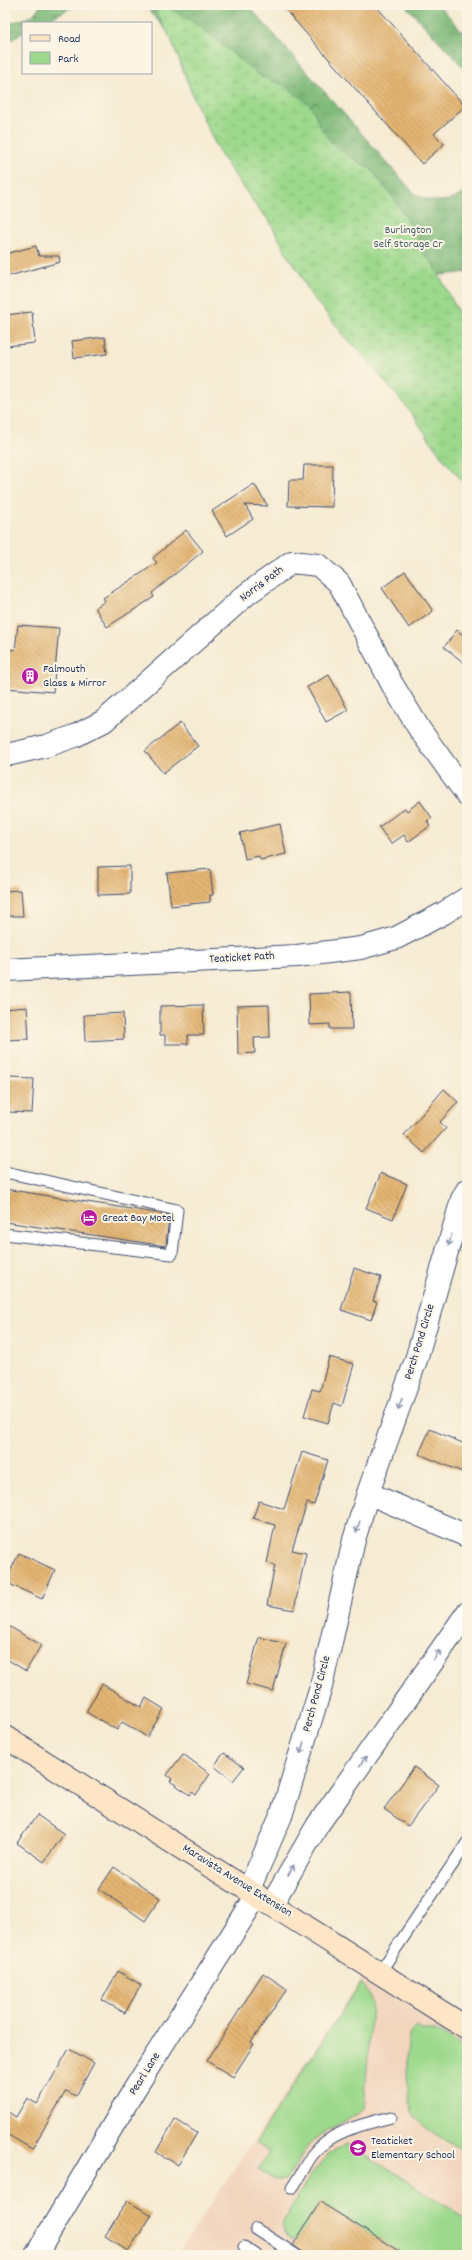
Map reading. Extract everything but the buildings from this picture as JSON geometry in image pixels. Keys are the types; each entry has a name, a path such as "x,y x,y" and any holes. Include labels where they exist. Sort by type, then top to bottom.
{"main road":[{"name":"Maravista Avenue Extension","path":"5,1737 467,2028"}],"street":[{"name":"Norris Path","path":"5,753 46,746 75,736 104,721 247,594 292,562 318,564 339,583 400,697 420,730 467,795"},
{"name":"Teaticket Path","path":"5,970 297,956 361,948 396,938 444,913 467,898"},
{"name":"Perch Pond Circle","path":"259,1896 281,1816 321,1687 354,1540 368,1494 416,1360 462,1199 467,1190"},
{"path":"368,1494 467,1536"},
{"path":"259,1896 317,1826 467,1612"},
{"name":"Pearl Lane","path":"36,2255 134,2090 259,1896"}],"lane":[{"path":"5,1172 177,1210 172,1254 5,1234"},
{"path":"380,1972 467,1843"},
{"path":"292,2188 314,2153 325,2143 355,2127 391,2117"},
{"path":"256,2229 296,2255"},
{"path":"244,2247 256,2255"}],"shaded area":[{"name":"Teaticket Elementary School","path":"364,1975 467,2040 467,2255 177,2255"}],"green space":[{"path":"41,5 76,5 44,22 22,22 22,34 5,43 5,25 32,16"},
{"name":"Burlington Self Storage Cr","path":"144,5 248,5 413,192 426,199 440,201 454,198 467,191 467,272 389,281 353,237"},
{"path":"154,5 166,5 201,27 261,77 285,85 309,104 314,111 319,125 331,142 349,157 370,168 395,200 417,235 422,251 434,265 467,329 467,487 442,457 409,410 357,348 345,338 341,331 310,294 299,271 289,258 269,220 258,209 220,154 194,99 171,39 155,11"},
{"path":"405,5 439,5 467,37 467,71"},
{"path":"361,1983 369,1992 372,2004 364,2109 328,2130 311,2142 285,2180 277,2180 258,2169 269,2152 255,2143"},
{"path":"417,2027 422,2030 436,2030 467,2050 467,2152 425,2127 414,2115 408,2090 407,2055 409,2037"},
{"path":"347,2143 467,2219 467,2255 405,2255 320,2202 297,2239 291,2240 287,2237 282,2226 285,2218 311,2175 327,2156"}],"place":[{"name":"Falmouth Glass & Mirror","path":"30,676"},
{"name":"Great Bay Motel","path":"89,1218"},
{"name":"Teaticket Elementary School","path":"358,2148"}]}
